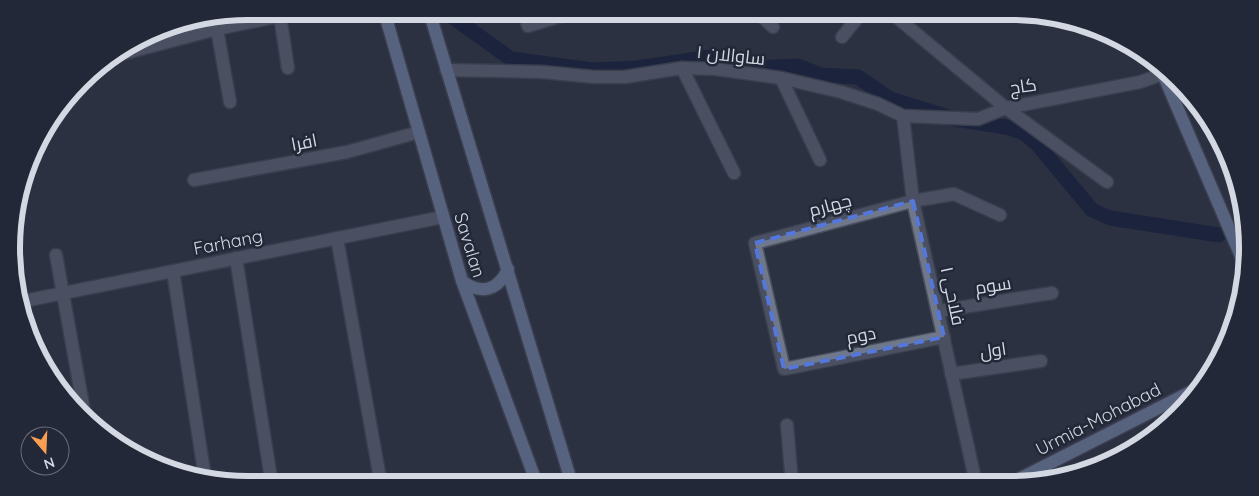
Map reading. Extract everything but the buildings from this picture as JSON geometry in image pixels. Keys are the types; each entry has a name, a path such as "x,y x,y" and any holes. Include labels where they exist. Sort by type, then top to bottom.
{"main road":[{"name":"Savalan","path":"387,20 462,281 534,476"},
{"name":"Savalan","path":"432,20 569,476"},
{"path":"1166,82 1239,247"},
{"path":"462,281 472,288 483,290 494,287 503,280 508,269"},
{"name":"Urmia-Mohabad","path":"1024,476 1185,394"},
{"path":"561,448 577,476"}],"street":[{"path":"136,50 254,20"},
{"path":"286,20 288,68"},
{"path":"526,20 528,26 548,20"},
{"path":"766,20 773,27"},
{"path":"842,37 856,20"},
{"name":"کاج","path":"900,20 1006,108 1140,82 1156,73"},
{"path":"217,28 230,102"},
{"path":"171,33 172,40"},
{"name":"ساوالان ۱","path":"446,70 542,72 594,77 625,77 682,68 715,69 781,78 841,92 878,104 902,116 978,119 1006,108"},
{"path":"682,68 734,173"},
{"path":"781,78 820,160"},
{"path":"1006,108 1107,182"},
{"name":"فلاحی ۱","path":"902,116 913,201 974,476"},
{"name":"افرا","path":"194,180 346,152 420,132"},
{"name":"چهارم","path":"784,369 755,243 913,201 954,194 1000,215"},
{"name":"Farhang","path":"26,301 443,217"},
{"path":"337,238 380,476"},
{"path":"56,254 83,405"},
{"path":"236,258 271,476"},
{"path":"173,271 204,472"},
{"name":"سوم","path":"939,311 1052,293"},
{"name":"دوم","path":"784,369 944,336"},
{"name":"اول","path":"951,374 1041,361"},
{"path":"787,425 791,476"}],"highlighted area":[{"path":"913,201 944,337 784,369 755,243"}],"waterway":[{"path":"457,20 511,59 593,70 637,68 711,57 751,68 798,66 820,75 858,77 890,99 955,119 1006,127 1024,133 1037,144 1092,210 1110,218 1219,235"}]}
